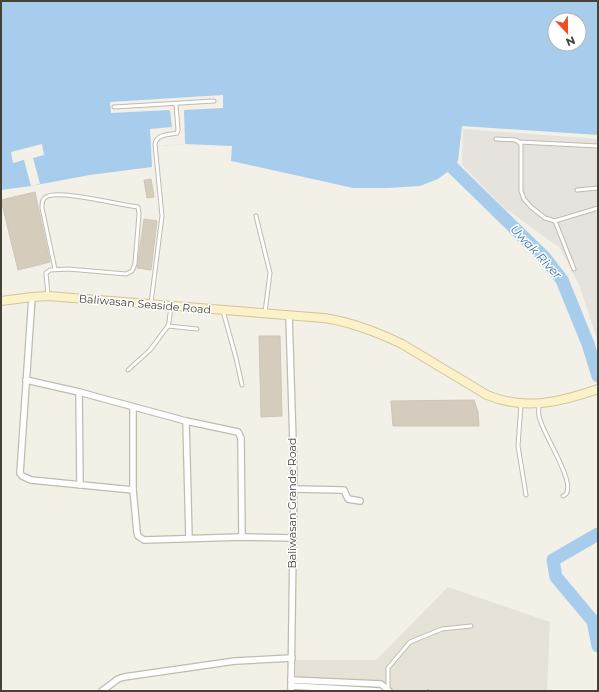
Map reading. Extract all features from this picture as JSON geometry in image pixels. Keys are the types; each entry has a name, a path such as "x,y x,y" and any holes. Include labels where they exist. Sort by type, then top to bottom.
{"main road":[{"name":"Baliwasan Seaside Road","path":"2,299 48,296 340,320 375,331 402,344 487,395 499,400 521,404 539,404 597,389"}],"street":[{"path":"32,297 20,473 22,476 31,480 134,490"},
{"name":"Baliwasan Grande Road","path":"289,315 294,489 292,538 291,685"},
{"path":"26,380 79,392 186,421 236,432 240,435 242,537"},
{"path":"79,392 80,485"},
{"path":"133,407 134,490 137,532 140,539 242,537 292,538"},
{"path":"186,421 189,538"},
{"path":"294,489 344,490 347,499 360,501"},
{"path":"102,691 124,677 235,661 292,658"},
{"path":"374,684 374,691"},
{"path":"291,685 381,684 388,690"},
{"path":"291,685 374,691 388,690"}],"lane":[{"path":"114,107 214,101"},
{"path":"151,304 162,216 155,144 157,138 160,136 177,133 176,104"},
{"path":"496,139 519,142 598,146"},
{"path":"519,142 522,147 521,191 531,207 546,218 555,221 598,208"},
{"path":"577,190 598,188"},
{"path":"48,296 46,273 50,270 68,268 126,274 132,271 135,264 139,214 138,207 125,206 82,197 51,194 45,197 42,201 42,208 55,269"},
{"path":"256,216 270,273 265,313"},
{"path":"555,221 574,269"},
{"path":"128,370 150,350 168,326 171,305"},
{"path":"223,311 242,384"},
{"path":"168,326 197,329"},
{"path":"521,404 518,446 526,495"},
{"path":"539,404 539,417 551,446 559,460 568,485 568,491 563,496"},
{"path":"388,690 388,668 410,642 442,629 471,626"}],"shaded area":[{"path":"463,129 598,139 598,343 580,287 560,248 503,207 462,165"},
{"path":"448,587 550,622 547,691 296,691 296,660 376,660"}],"water":[{"path":"1,1 598,1 598,135 462,126 458,161 453,168 438,179 420,186 353,188 231,161 232,146 184,144 151,147 152,167 90,175 1,190"}],"pier":[{"path":"223,95 223,108 184,110 185,144 151,147 150,129 172,127 169,110 111,113 110,102"},
{"path":"42,144 44,155 33,158 40,184 31,186 24,160 13,163 11,152"}],"building":[{"path":"151,179 154,197 147,198 144,180"},
{"path":"35,192 50,262 18,270 1,200"},
{"path":"144,219 157,221 151,270 137,268"},
{"path":"259,336 280,336 282,416 261,417"},
{"path":"474,400 478,412 479,426 393,426 391,401"}],"waterway":[{"name":"Uwak River","path":"453,168 545,258 562,280 588,344 598,376"},
{"name":"Uwak River","path":"598,534 553,560 556,577 593,621 598,646"}]}
